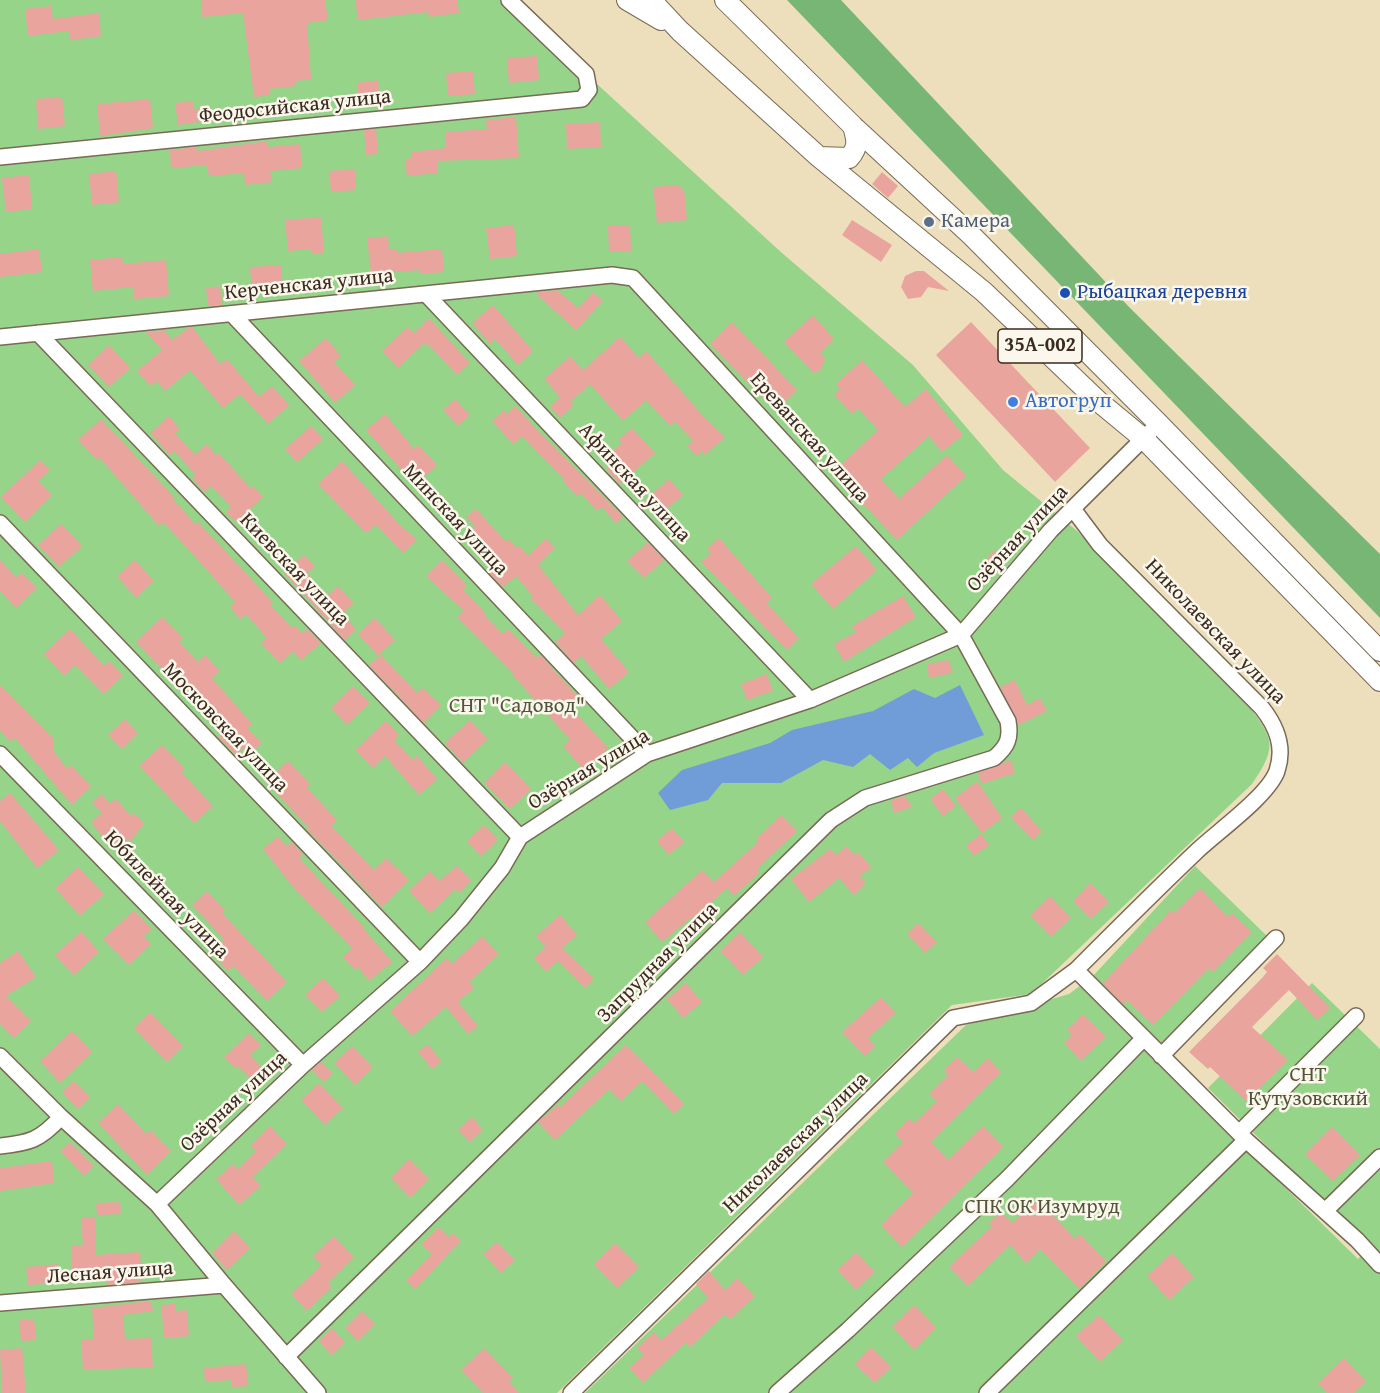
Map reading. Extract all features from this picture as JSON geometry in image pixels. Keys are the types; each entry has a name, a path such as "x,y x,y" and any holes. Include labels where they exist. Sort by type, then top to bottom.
{"main road":[{"path":"627,0 680,31"},
{"name":"35А-002","path":"651,0 680,31 819,157 984,292 1098,401 1144,439 1380,681"},
{"name":"35А-002","path":"725,0 853,126 972,237 1158,423 1380,651"},
{"path":"819,157 849,158 857,150 853,126"}],"street":[{"name":"Феодосийская улица","path":"0,157 576,101 589,90 586,74 509,0"},
{"name":"Керченская улица","path":"0,337 623,275"},
{"name":"Ереванская улица","path":"623,275 641,285 961,635"},
{"name":"Афинская улица","path":"427,295 810,700"},
{"name":"Минская улица","path":"232,314 647,754"},
{"name":"Киевская улица","path":"38,333 520,837"},
{"name":"Озёрная улица","path":"157,1204 303,1065 420,962 461,920 502,868 520,837 647,754 810,700 961,635 1014,570 1158,423"},
{"name":"Николаевская улица","path":"571,1393 953,1018 1031,1002 1076,970 1197,851 1267,788 1276,773 1281,756 1280,738 1263,708 1100,544 1072,509"},
{"name":"Московская улица","path":"0,523 420,962"},
{"name":"Запрудная улица","path":"286,1357 831,820 865,798 986,761 1008,744 1011,734 1008,721 961,635"},
{"name":"Юбилейная улица","path":"0,754 303,1065"},
{"path":"1161,1056 1276,938"},
{"path":"1076,970 1242,1136 1325,1211 1380,1265"},
{"path":"987,1393 1242,1136 1356,1016"},
{"path":"777,1393 848,1330 1007,1179 1144,1038"},
{"path":"0,1056 61,1117 157,1204 318,1393"},
{"path":"0,1146 28,1143 47,1133 61,1117"},
{"path":"1325,1211 1380,1157"},
{"name":"Лесная улица","path":"0,1303 224,1285"}],"green space":[{"name":"СНТ \"Садовод\"","path":"0,0 505,0 782,253 913,365 1003,470 1076,530 1245,701 1266,733 1269,741 1267,759 1252,784 1031,994 952,1005 557,1393 0,1393"},
{"path":"787,0 841,0 1130,308 1380,554 1380,618"},
{"name":"СПК ОК Изумруд","path":"1195,866 1268,937 1151,1056 1358,1259 1369,1247 1208,1088 1312,983 1380,1049 1380,1393 585,1393 966,1025 1069,994 1092,977"}],"water":[{"path":"960,685 984,735 934,753 917,767 908,758 890,770 870,754 853,767 823,760 781,783 722,783 708,800 670,810 658,793 682,770 770,743 792,730 873,711 914,689 935,698"}],"building":[{"path":"201,0 325,0 328,20 307,23 311,79 296,81 296,86 269,89 270,95 254,97 243,13 202,17"},
{"path":"355,0 457,0 459,13 429,17 428,12 358,20"},
{"path":"51,6 53,19 99,13 101,36 70,40 69,31 28,36 25,9"},
{"path":"537,56 539,80 509,83 507,58"},
{"path":"473,71 475,94 448,96 446,73"},
{"path":"378,80 380,103 359,105 357,83"},
{"path":"62,97 65,126 38,129 36,99"},
{"path":"150,99 153,128 100,136 97,104"},
{"path":"193,101 194,109 212,108 213,120 178,125 175,103"},
{"path":"516,117 519,158 437,161 438,173 407,176 405,159 412,158 411,152 446,148 445,132 487,129 486,120"},
{"path":"600,122 601,147 567,149 566,124"},
{"path":"376,129 378,154 366,155 364,130"},
{"path":"267,141 268,147 300,144 302,168 270,171 272,182 245,185 244,173 209,176 207,165 171,168 170,150 197,147 198,151"},
{"path":"355,169 356,190 331,192 329,171"},
{"path":"116,171 119,202 92,205 89,174"},
{"path":"882,172 898,186 888,198 872,184"},
{"path":"29,175 32,209 6,212 2,178"},
{"path":"677,185 684,190 687,220 657,223 653,187"},
{"path":"321,217 324,253 311,254 311,249 288,251 285,220"},
{"path":"852,220 892,245 881,262 842,235"},
{"path":"514,225 517,256 490,259 486,228"},
{"path":"630,225 631,251 609,252 608,226"},
{"path":"388,236 389,250 397,249 397,253 442,249 444,272 420,274 420,270 384,273 385,280 372,281 367,238"},
{"path":"39,249 42,272 0,277 0,254"},
{"path":"122,257 123,264 166,260 169,296 134,299 133,287 93,291 90,260"},
{"path":"281,265 283,287 275,288 275,291 252,293 250,267"},
{"path":"916,271 924,271 949,291 928,287 921,297 908,299 901,287 905,276"},
{"path":"220,286 222,305 208,306 206,288"},
{"path":"557,290 578,308 593,292 603,301 576,330 535,293"},
{"path":"493,305 533,351 518,365 495,339 490,344 472,323"},
{"path":"813,315 834,339 820,353 825,358 821,370 814,373 784,342"},
{"path":"429,318 470,363 457,375 428,344 427,346 424,343 398,368 382,351 407,327 414,333"},
{"path":"732,322 797,390 776,411 710,344"},
{"name":"Автогруп","path":"971,322 1090,448 1055,482 936,355"},
{"path":"188,328 193,328 220,364 227,359 259,397 272,386 289,405 268,424 240,394 223,408 190,370 165,391 157,381 150,386 137,371 162,350 146,332 164,330 172,340"},
{"path":"620,337 639,358 646,351 704,417 725,437 705,455 702,451 697,456 687,446 693,441 675,421 670,426 646,400 623,421 590,384 570,402 574,405 560,418 550,407 560,397 544,379 570,356 583,370"},
{"path":"326,338 341,356 334,362 355,385 335,403 299,361"},
{"path":"109,345 130,368 109,387 88,365"},
{"path":"862,360 905,407 926,389 963,435 942,452 929,436 881,479 899,499 947,455 966,476 897,540 833,472 878,430 858,408 852,414 834,395 840,389 836,384"},
{"path":"455,399 470,415 458,426 443,410"},
{"path":"515,406 623,517 616,523 602,507 597,511 581,493 577,496 563,481 564,479 522,436 513,444 492,421 504,410 507,414"},
{"path":"385,414 414,449 418,445 437,465 415,485 366,430"},
{"path":"169,416 180,429 175,433 195,455 207,444 216,455 219,453 251,489 253,486 263,497 236,522 226,512 231,507 211,486 204,492 192,478 196,475 174,451 170,455 150,433"},
{"path":"101,419 175,498 173,499 195,524 198,522 256,584 273,603 270,605 292,628 295,625 302,633 307,629 321,643 301,660 293,651 280,663 261,643 267,638 246,614 240,619 230,607 235,602 191,552 163,522 159,526 99,457 96,459 78,440"},
{"path":"311,426 323,439 297,462 285,449"},
{"path":"632,428 655,453 620,484 606,469 614,462 608,455 622,443 619,439"},
{"path":"40,460 50,470 38,481 52,495 25,522 1,497"},
{"path":"342,461 399,524 417,540 403,553 376,525 366,533 318,484"},
{"path":"669,479 683,495 662,513 660,511 655,515 643,502"},
{"path":"476,509 506,542 509,539 528,556 546,538 555,548 538,565 578,615 600,595 622,621 601,639 629,672 609,689 581,656 574,663 555,642 565,633 530,598 533,596 516,576 503,587 488,572 496,565 468,534 475,527 466,517"},
{"path":"61,524 82,546 59,567 38,545"},
{"path":"719,538 772,598 766,603 799,638 787,650 701,562 711,553 707,549"},
{"path":"648,542 664,560 644,578 627,561"},
{"path":"856,546 877,570 833,609 811,584"},
{"path":"994,550 1003,557 991,573 982,565"},
{"path":"304,555 315,567 307,573 327,596 338,586 354,603 342,614 356,629 345,640 284,573"},
{"path":"0,560 16,577 22,573 37,588 16,608 0,591"},
{"path":"135,560 154,581 136,598 117,576"},
{"path":"442,560 467,585 463,589 486,614 484,615 503,634 508,629 537,658 540,655 580,699 571,708 608,748 584,770 563,746 570,740 513,673 457,617 464,611 426,576"},
{"path":"903,596 916,617 844,662 834,644 856,632 852,626"},
{"path":"162,617 183,638 179,642 198,662 205,655 220,671 212,678 252,724 247,728 262,743 249,755 243,748 236,755 218,736 222,732 136,642"},
{"path":"375,618 395,640 378,656 358,634"},
{"path":"70,629 104,666 109,661 123,675 104,694 75,665 64,676 44,654"},
{"path":"381,655 417,693 423,688 441,705 424,723 369,665"},
{"path":"949,660 952,673 929,678 927,664"},
{"path":"767,674 773,691 747,700 741,684"},
{"path":"1015,680 1027,705 1040,698 1047,711 1019,725 1000,687"},
{"path":"0,685 53,738 53,750 67,769 71,765 91,786 72,805 15,738 11,742 0,730"},
{"path":"353,686 370,703 347,725 331,708"},
{"path":"125,719 138,733 122,749 108,735"},
{"path":"470,720 488,739 463,763 445,743"},
{"path":"386,721 399,735 394,740 413,760 417,756 437,779 419,795 385,756 373,768 355,750"},
{"path":"162,745 185,769 181,772 213,806 194,823 139,766"},
{"path":"1011,760 1015,773 982,784 978,773"},
{"path":"288,761 310,784 307,788 337,820 331,826 374,870 386,858 409,880 382,907 307,829 309,828 266,782"},
{"path":"505,762 531,789 510,809 484,783"},
{"path":"977,781 1002,818 982,833 955,798"},
{"path":"943,789 956,806 943,816 930,799"},
{"path":"10,793 59,850 37,868 0,821 0,801"},
{"path":"101,794 110,804 116,799 131,816 134,813 144,823 130,842 128,839 119,848 111,840 107,843 91,822 102,813 92,803"},
{"path":"905,796 912,807 894,813 891,800"},
{"path":"1021,808 1042,831 1033,840 1011,817"},
{"path":"781,815 797,831 757,869 760,872 734,896 727,888 694,919 692,917 662,942 645,922 702,870 714,882 758,842 756,839"},
{"path":"484,825 498,840 481,856 467,841"},
{"path":"672,828 684,842 669,855 657,841"},
{"path":"981,834 989,845 974,856 966,845"},
{"path":"278,836 287,846 292,842 303,854 299,858 364,927 392,962 369,981 358,967 355,970 343,957 352,948 293,887 263,849"},
{"path":"846,846 855,855 858,852 871,867 860,876 866,883 854,895 839,878 809,902 791,879 830,849 836,855"},
{"path":"457,866 471,880 460,893 456,889 430,913 409,891 430,871 439,881"},
{"path":"78,867 104,894 80,916 55,888"},
{"path":"1090,883 1109,902 1091,919 1073,901"},
{"path":"1200,888 1228,917 1232,913 1252,932 1213,972 1209,968 1153,1025 1127,1000 1123,1004 1103,983 1171,910 1174,913"},
{"path":"207,891 225,910 222,913 287,982 267,1001 233,966 228,971 218,960 222,957 213,948 224,939 192,905"},
{"path":"1050,896 1071,918 1051,937 1030,915"},
{"path":"134,910 152,929 144,936 151,944 129,965 103,939"},
{"path":"560,915 577,935 562,948 594,979 585,988 558,961 546,972 534,958 546,947 536,936"},
{"path":"918,923 937,942 925,953 907,934"},
{"path":"81,931 99,952 74,975 55,955"},
{"path":"740,932 763,957 743,975 720,951"},
{"path":"482,936 499,954 469,982 474,988 458,1002 478,1026 468,1034 446,1007 412,1036 390,1011 447,958 452,964"},
{"path":"18,951 36,977 6,996 31,1021 14,1038 0,1024 0,963"},
{"path":"1277,954 1330,1008 1317,1020 1289,990 1252,1027 1288,1060 1246,1101 1210,1067 1208,1069 1189,1052 1262,978 1267,972 1263,968"},
{"path":"323,978 340,996 322,1012 305,995"},
{"path":"686,983 702,1002 683,1018 667,999"},
{"path":"881,997 896,1013 868,1038 875,1046 865,1056 842,1032"},
{"path":"150,1012 183,1046 167,1062 134,1028"},
{"path":"1083,1014 1106,1037 1081,1061 1064,1043 1072,1035 1067,1030"},
{"path":"72,1031 92,1052 60,1083 40,1061"},
{"path":"249,1033 261,1045 250,1055 262,1068 251,1079 238,1066 235,1068 224,1057"},
{"path":"428,1044 441,1061 432,1069 418,1052"},
{"path":"626,1045 684,1104 674,1114 642,1081 621,1101 609,1089 555,1140 538,1122 558,1105 560,1107"},
{"path":"352,1046 373,1067 355,1085 334,1063"},
{"path":"957,1057 973,1072 988,1058 1001,1072 931,1142 948,1160 983,1126 1003,1147 902,1247 881,1225 913,1193 883,1162 903,1142 895,1133 909,1119 914,1123 937,1101 929,1094 948,1075 944,1070"},
{"path":"321,1062 333,1073 324,1082 312,1070"},
{"path":"74,1081 90,1097 78,1109 62,1092"},
{"path":"319,1083 343,1108 325,1125 301,1100"},
{"path":"118,1104 146,1134 150,1130 171,1151 147,1175 98,1123"},
{"path":"472,1117 483,1130 470,1142 458,1130"},
{"path":"270,1126 287,1144 253,1177 261,1186 239,1205 216,1179 233,1164 238,1169 256,1151 250,1146"},
{"path":"1332,1127 1360,1155 1333,1181 1305,1154"},
{"path":"70,1142 94,1166 84,1176 60,1151"},
{"path":"409,1159 429,1179 410,1198 391,1178"},
{"path":"52,1161 54,1183 0,1191 0,1168"},
{"path":"1038,1200 1075,1239 1080,1234 1106,1261 1080,1289 1040,1249 1026,1263 1010,1245 968,1286 949,1267 992,1226 989,1223 1001,1212 1012,1223"},
{"path":"120,1202 121,1214 97,1215 96,1203"},
{"path":"95,1217 96,1255 140,1252 142,1282 108,1285 108,1281 103,1282 103,1272 72,1274 71,1246 83,1246 81,1218"},
{"path":"439,1227 449,1237 453,1233 461,1241 415,1289 406,1280 432,1254 421,1244"},
{"path":"234,1231 250,1248 227,1270 212,1253"},
{"path":"334,1236 354,1257 328,1283 332,1287 307,1311 291,1294 321,1265 313,1256"},
{"path":"497,1242 515,1260 501,1273 483,1254"},
{"path":"615,1243 639,1267 617,1288 594,1264"},
{"path":"856,1252 875,1272 856,1290 837,1270"},
{"path":"1172,1253 1194,1277 1169,1300 1147,1276"},
{"path":"58,1264 60,1282 28,1285 26,1267"},
{"path":"709,1271 725,1290 737,1278 755,1296 731,1319 725,1314 690,1347 686,1342 643,1383 629,1368 644,1355 637,1348 654,1332 661,1340 708,1298 696,1284"},
{"path":"151,1301 153,1311 123,1315 125,1339 151,1338 153,1367 83,1370 81,1339 94,1339 92,1308"},
{"path":"175,1304 176,1311 187,1310 189,1336 164,1338 161,1305"},
{"path":"914,1305 936,1328 914,1350 892,1327"},
{"path":"362,1311 375,1324 358,1341 345,1328"},
{"path":"1099,1315 1123,1340 1100,1362 1076,1336"},
{"path":"34,1319 36,1340 21,1341 19,1320"},
{"path":"332,1328 345,1342 332,1355 319,1341"},
{"path":"871,1347 891,1367 875,1383 855,1364"},
{"path":"22,1348 26,1393 2,1393 0,1350"},
{"path":"484,1348 513,1378 509,1382 519,1393 483,1393 461,1370"},
{"path":"1344,1358 1366,1381 1354,1393 1327,1393 1318,1383"},
{"path":"246,1364 248,1386 232,1387 231,1380 205,1382 204,1368"}],"place":[{"name":"Камера","path":"929,222"},
{"name":"Рыбацкая деревня","path":"1065,293"},
{"name":"Автогруп","path":"1013,402"}],"park label":[{"name":"СНТ Кутузовский","path":"1308,1088"}]}
